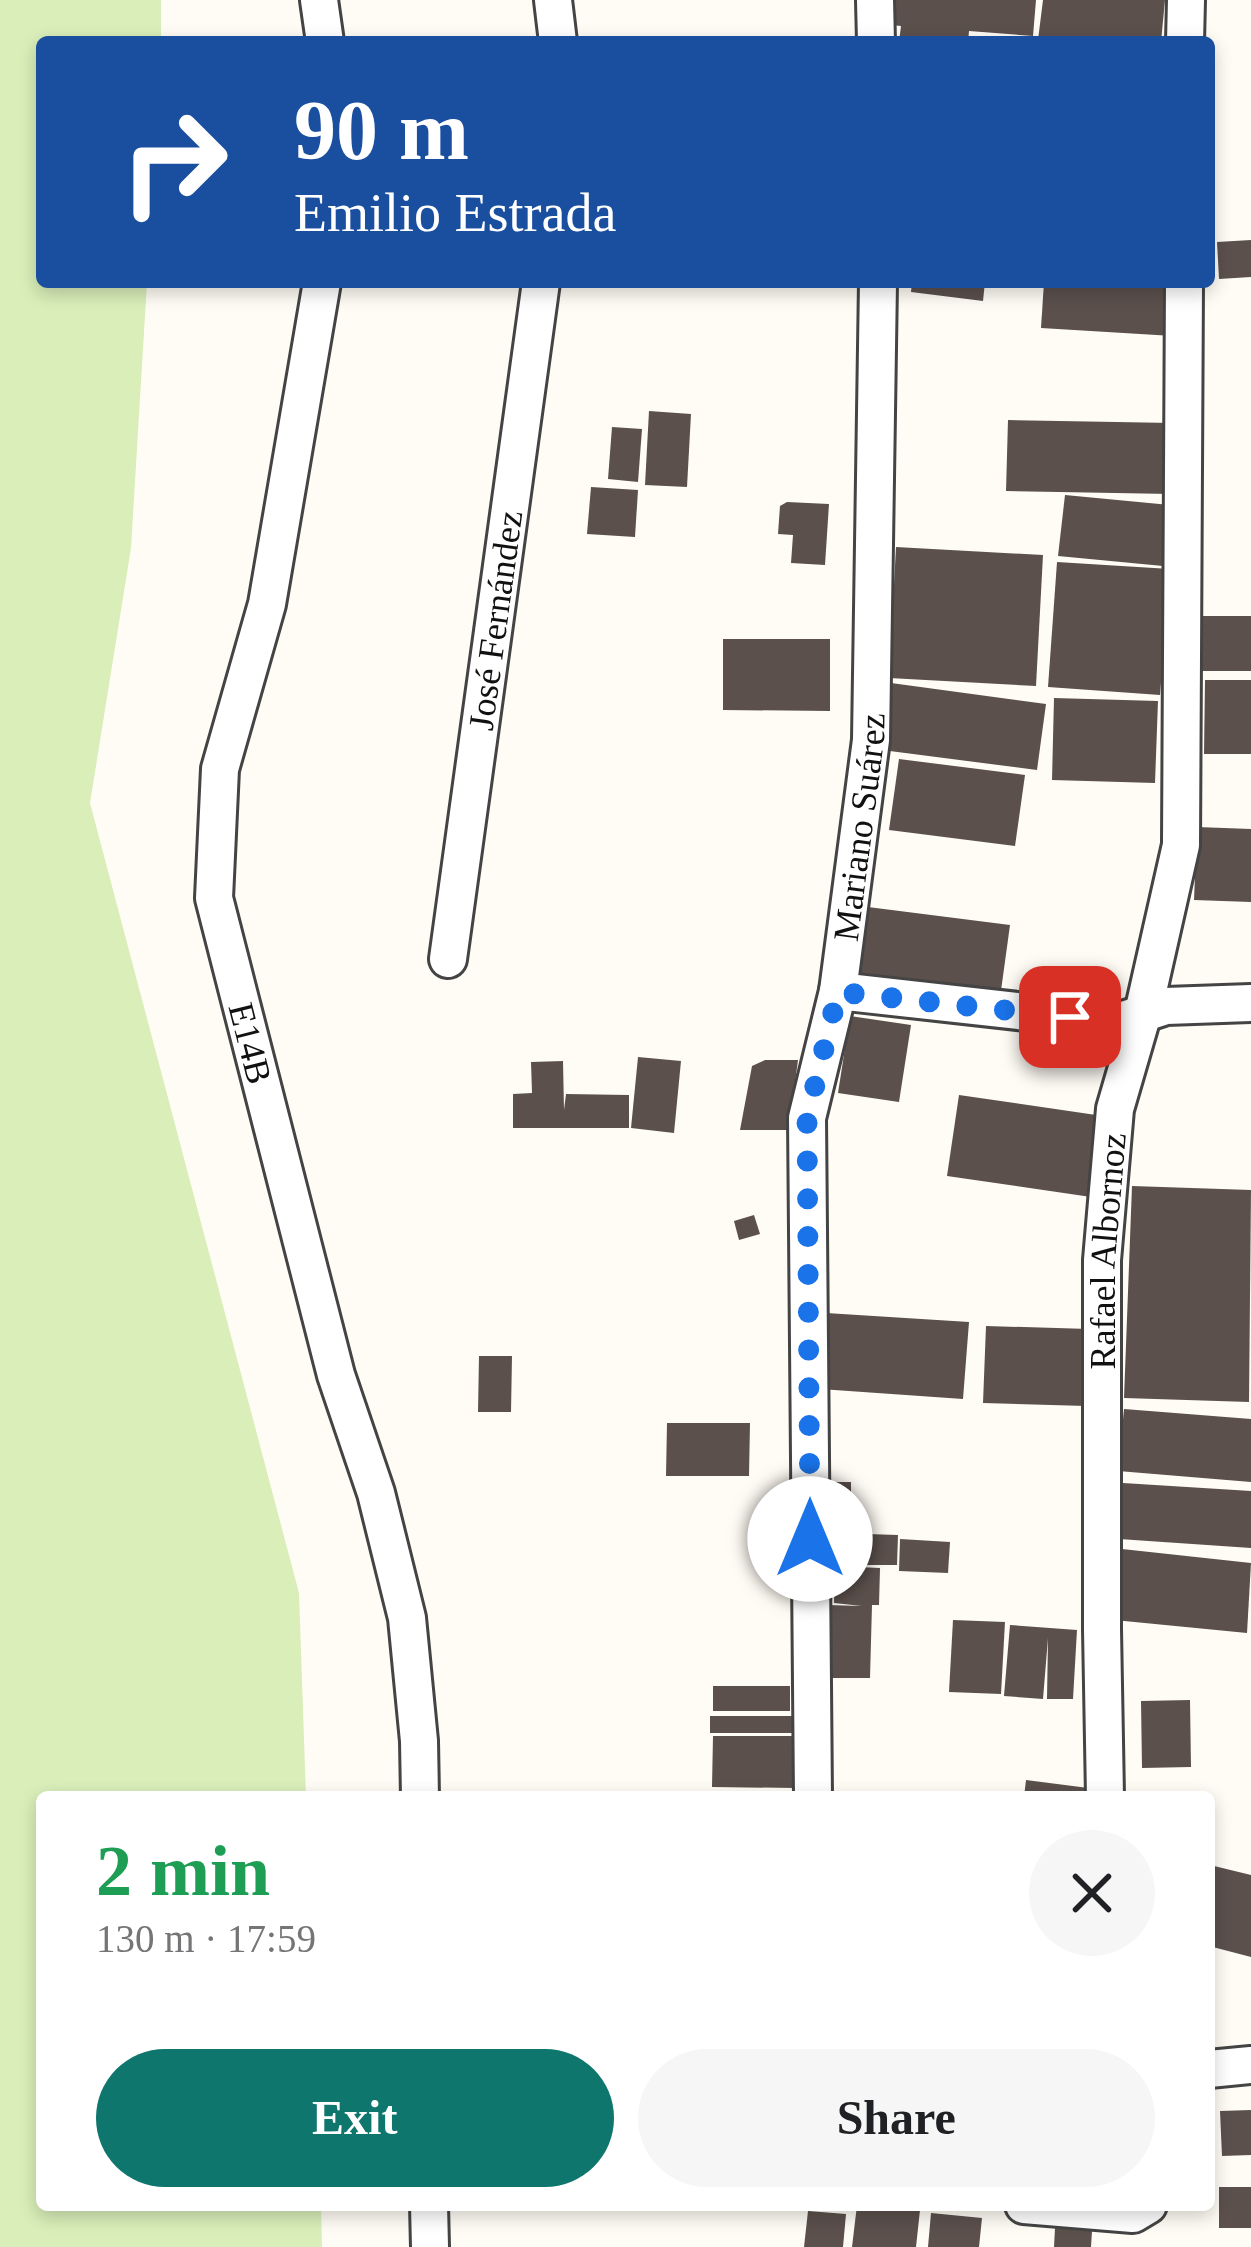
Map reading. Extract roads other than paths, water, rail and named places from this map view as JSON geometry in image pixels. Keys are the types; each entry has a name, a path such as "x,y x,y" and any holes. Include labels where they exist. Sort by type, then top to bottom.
{"street":[{"path":"319,0 324,36"},
{"path":"553,0 556,36"},
{"path":"875,0 876,36"},
{"path":"1185,36 1186,0"},
{"name":"E14B","path":"321,288 267,604 220,770 214,898 336,1375 376,1493 407,1618 420,1791"},
{"name":"José Fernández","path":"448,959 541,288"},
{"name":"Mariano Suárez","path":"813,1791 807,1118 838,992 871,740 878,288"},
{"name":"Rafael Albornoz","path":"1105,1791 1102,1261 1115,1109 1143,1013 1181,845 1184,288"},
{"path":"838,992 1117,1022 1166,1006 1251,1004"},
{"path":"1215,2068 1251,2065"},
{"path":"429,2211 430,2247"},
{"path":"1097,2211 1138,2211"}]}
